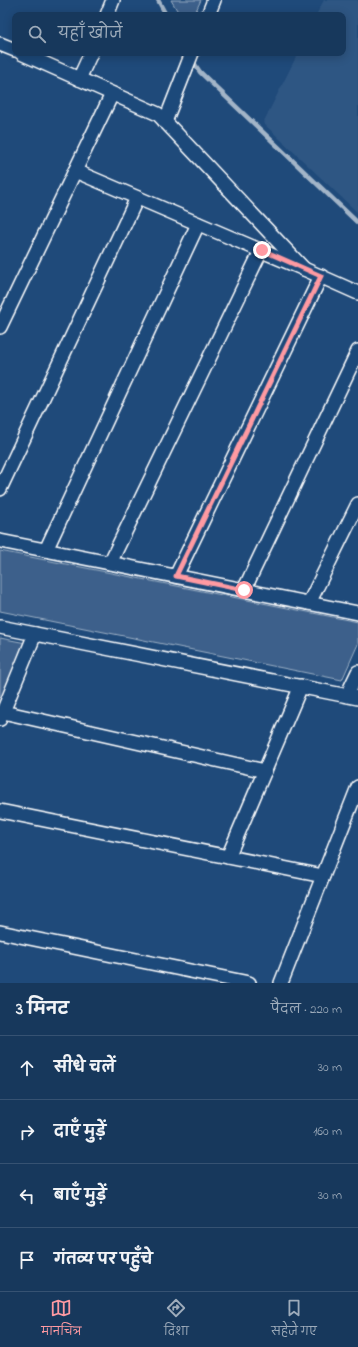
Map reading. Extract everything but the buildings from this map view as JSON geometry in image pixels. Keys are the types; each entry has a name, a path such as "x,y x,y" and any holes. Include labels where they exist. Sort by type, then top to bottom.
{"street":[{"path":"108,12 113,0"},
{"path":"209,12 214,0"},
{"path":"0,44 12,49"},
{"path":"28,56 158,114 304,269"},
{"path":"79,79 90,56"},
{"path":"165,122 191,56"},
{"path":"0,327 112,94"},
{"path":"75,172 262,250 358,293"},
{"path":"0,489 137,198"},
{"path":"46,550 198,224"},
{"path":"110,563 262,250"},
{"path":"176,576 321,276"},
{"path":"244,590 358,351"},
{"path":"309,603 358,504"},
{"path":"0,541 358,613"},
{"path":"0,627 353,696 358,672"},
{"path":"35,634 1,716 265,772"},
{"path":"228,857 301,686"},
{"path":"280,983 358,787"},
{"path":"0,811 323,876"},
{"path":"0,932 249,983"}],"shaded area":[{"path":"171,0 201,0 195,12 178,12"},
{"path":"324,0 358,0 358,213 263,123 296,56 346,56 346,12 318,12"},
{"path":"0,551 358,622 358,644 342,680 0,611"},
{"path":"0,638 26,643 0,704"}],"waterway":[{"path":"158,0 164,12"},
{"path":"192,60 200,72 358,223"}],"route":[{"path":"244,590 176,576 321,276 262,250"}]}
